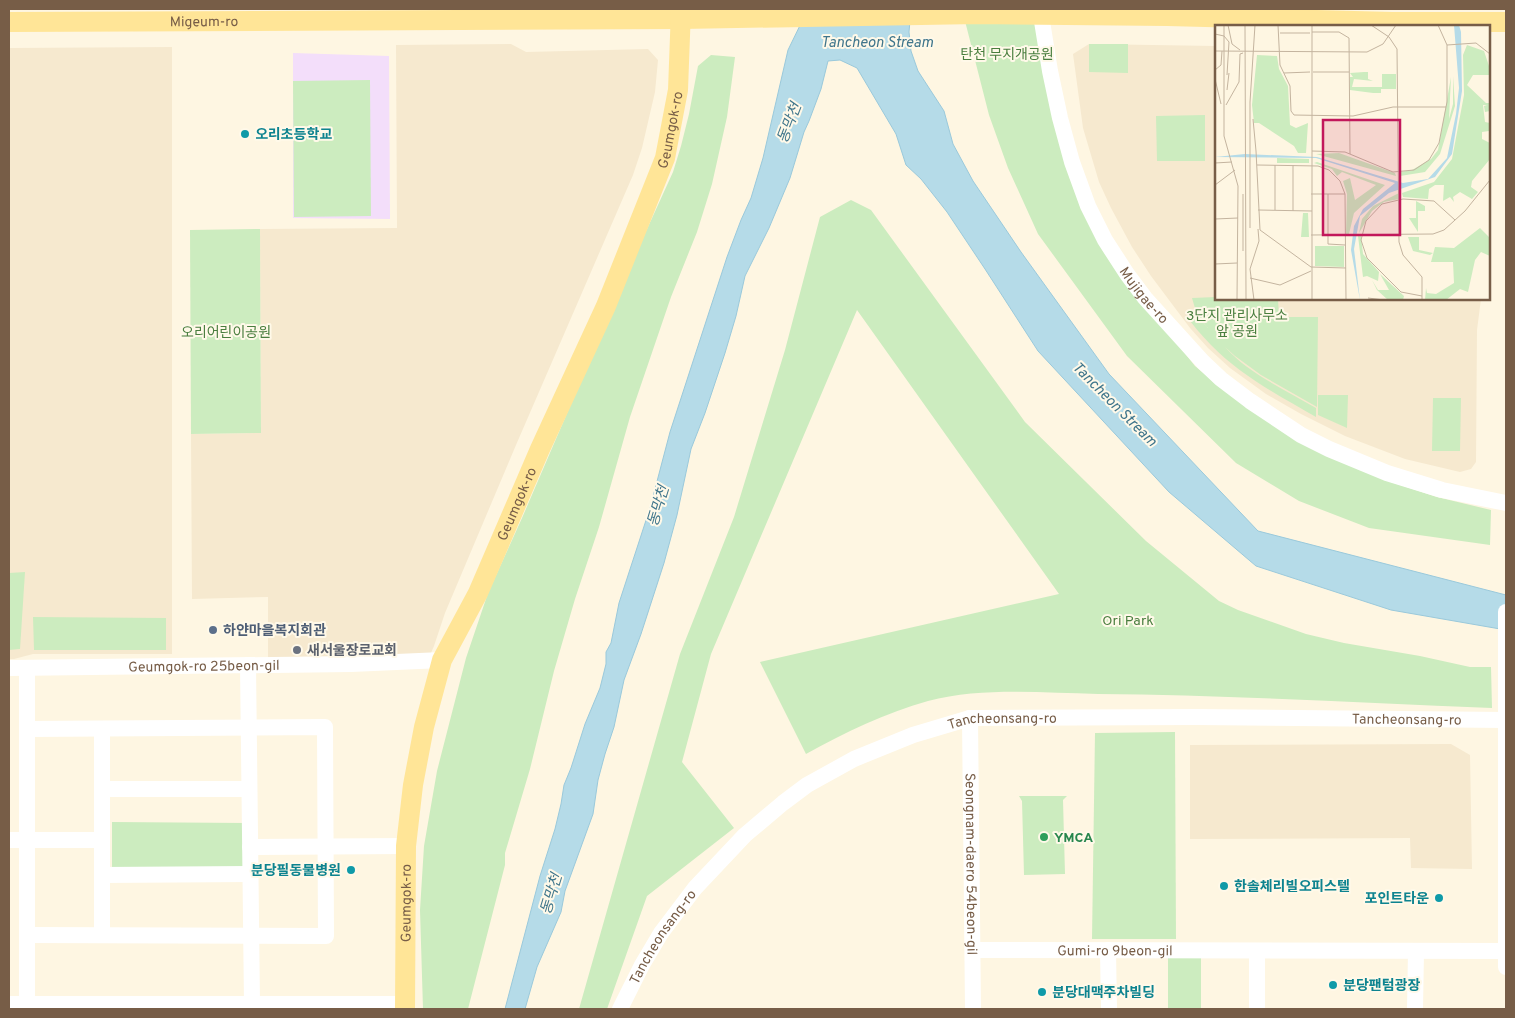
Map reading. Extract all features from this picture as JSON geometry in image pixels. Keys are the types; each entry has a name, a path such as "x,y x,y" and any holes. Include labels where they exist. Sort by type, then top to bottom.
{"main road":[{"name":"Migeum-ro","path":"9,22 682,14 730,18 1040,12"},
{"path":"1040,12 1392,22 1506,22"},
{"name":"Geumgok-ro","path":"405,1006 406,846 413,785 424,727 442,660 478,593 540,448 606,306 662,166 678,90 682,14"}],"street":[{"name":"Mujigae-ro","path":"1040,12 1060,118 1072,162 1088,206 1105,240 1127,274 1145,298 1202,362 1250,402 1301,435 1329,449 1387,473 1433,487 1506,504"},
{"path":"1506,612 1506,967"},
{"name":"Geumgok-ro 25beon-gil","path":"9,668 351,664 442,660"},
{"path":"248,665 252,1004"},
{"path":"26,668 26,1004"},
{"name":"Tancheonsang-ro","path":"620,1009 652,947 683,902 744,836 807,785 854,759 913,735 970,718 1197,717 1506,720"},
{"name":"Seongnam-daero 54beon-gil","path":"970,718 973,1009"},
{"path":"26,729 325,727 326,936 26,935"},
{"path":"102,729 102,935"},
{"path":"102,789 249,789"},
{"path":"9,840 26,843 102,840"},
{"path":"250,847 406,846"},
{"path":"102,875 250,874"},
{"name":"Gumi-ro 9beon-gil","path":"973,950 1506,951"},
{"path":"1108,950 1108,1009"},
{"path":"1257,1009 1258,950"},
{"path":"1415,1009 1416,951"},
{"path":"9,1004 405,1006"}],"shaded area":[{"path":"511,44 526,52 648,49 658,60 655,92 642,148 633,175 516,445 445,613 428,660 268,663 268,597 192,599 191,434 261,433 260,229 397,228 396,45"},
{"path":"1089,44 1215,46 1215,300 1481,300 1477,330 1476,462 1471,469 1460,472 1405,459 1345,436 1266,394 1230,368 1208,348 1190,328 1151,276 1132,247 1099,182 1083,128 1073,54"},
{"path":"172,47 172,654 33,654 9,659 9,48"},
{"path":"293,53 389,56 390,219 293,218"},
{"path":"1451,744 1470,755 1472,869 1411,868 1410,838 1190,839 1190,745"}],"green space":[{"name":"탄천 무지개공원","path":"965,21 1034,21 1080,206 1195,366 1220,387 1385,480 1437,497 1491,510 1490,545 1369,528 1299,501 1236,463 1127,356 1038,234 1008,168 989,115"},
{"path":"1089,44 1128,44 1128,73 1089,72"},
{"path":"711,55 735,57 727,117 712,184 697,232 671,297 630,417 599,527 575,599 554,671 530,769 505,853 505,865 468,1009 423,1009 420,910 424,846 437,771 466,658 488,593 673,172 689,114 698,66"},
{"path":"370,80 371,216 294,217 293,81"},
{"path":"1205,115 1205,161 1157,161 1156,116"},
{"name":"Ori Park","path":"851,200 871,210 1025,422 1146,541 1219,601 1238,610 1306,634 1470,667 1491,667 1492,708 1196,696 991,692 928,701 897,711 836,738 806,754 760,662 1059,594 857,310 711,654 682,762 734,828 647,896 607,1009 579,1009 680,654 734,517 785,350 820,217"},
{"name":"오리어린이공원","path":"260,229 261,433 191,434 190,230"},
{"name":"3단지 관리사무소 앞 공원","path":"1192,298 1278,300 1279,317 1318,317 1317,407 1261,375 1225,347 1235,357 1256,373 1316,408 1316,417 1261,385 1235,366 1208,342 1186,316 1196,315 1208,328 1197,315"},
{"path":"1318,395 1348,395 1347,428 1318,415"},
{"path":"1433,398 1461,398 1460,451 1432,451"},
{"path":"25,572 20,649 9,650 9,573"},
{"path":"33,617 166,618 166,650 34,650"},
{"path":"1175,732 1176,939 1092,939 1095,733"},
{"name":"YMCA","path":"1019,796 1067,796 1063,800 1065,874 1024,875 1022,801"},
{"path":"112,822 247,823 247,871 112,872"},
{"path":"1168,955 1201,955 1201,1009 1168,1009"}],"water":[{"path":"808,9 911,9 909,32 911,51 918,71 944,111 953,144 973,181 1021,252 1109,374 1258,531 1506,595 1506,630 1391,610 1256,566 1169,492 1038,351 947,212 921,179 906,165 896,134 857,68 840,60 828,61 821,89 804,132 790,178 769,228 745,276 725,353 691,449 677,515 664,563 624,680 614,727 598,780 593,814 565,891 561,912 537,967 525,1009 505,1009 540,876 555,829 564,785 585,724 600,688 606,664 606,652 611,643 619,603 650,508 670,432 727,257 751,198 763,158 788,50"}],"place":[{"name":"오리초등학교","path":"245,134"},
{"name":"하얀마을복지회관","path":"213,630"},
{"name":"새서울장로교회","path":"297,650"},
{"name":"YMCA","path":"1044,837"},
{"name":"분당필동물병원","path":"351,870"},
{"name":"한솔체리빌오피스텔","path":"1224,886"},
{"name":"포인트타운","path":"1439,898"},
{"name":"분당팬텀광장","path":"1333,985"},
{"name":"분당대맥주차빌딩","path":"1042,992"}],"water label":[{"name":"Tancheon Stream","path":"877,42"},
{"name":"동막천","path":"789,123"},
{"name":"Tancheon Stream","path":"1115,404"},
{"name":"동막천","path":"658,506"},
{"name":"동막천","path":"551,894"}]}
